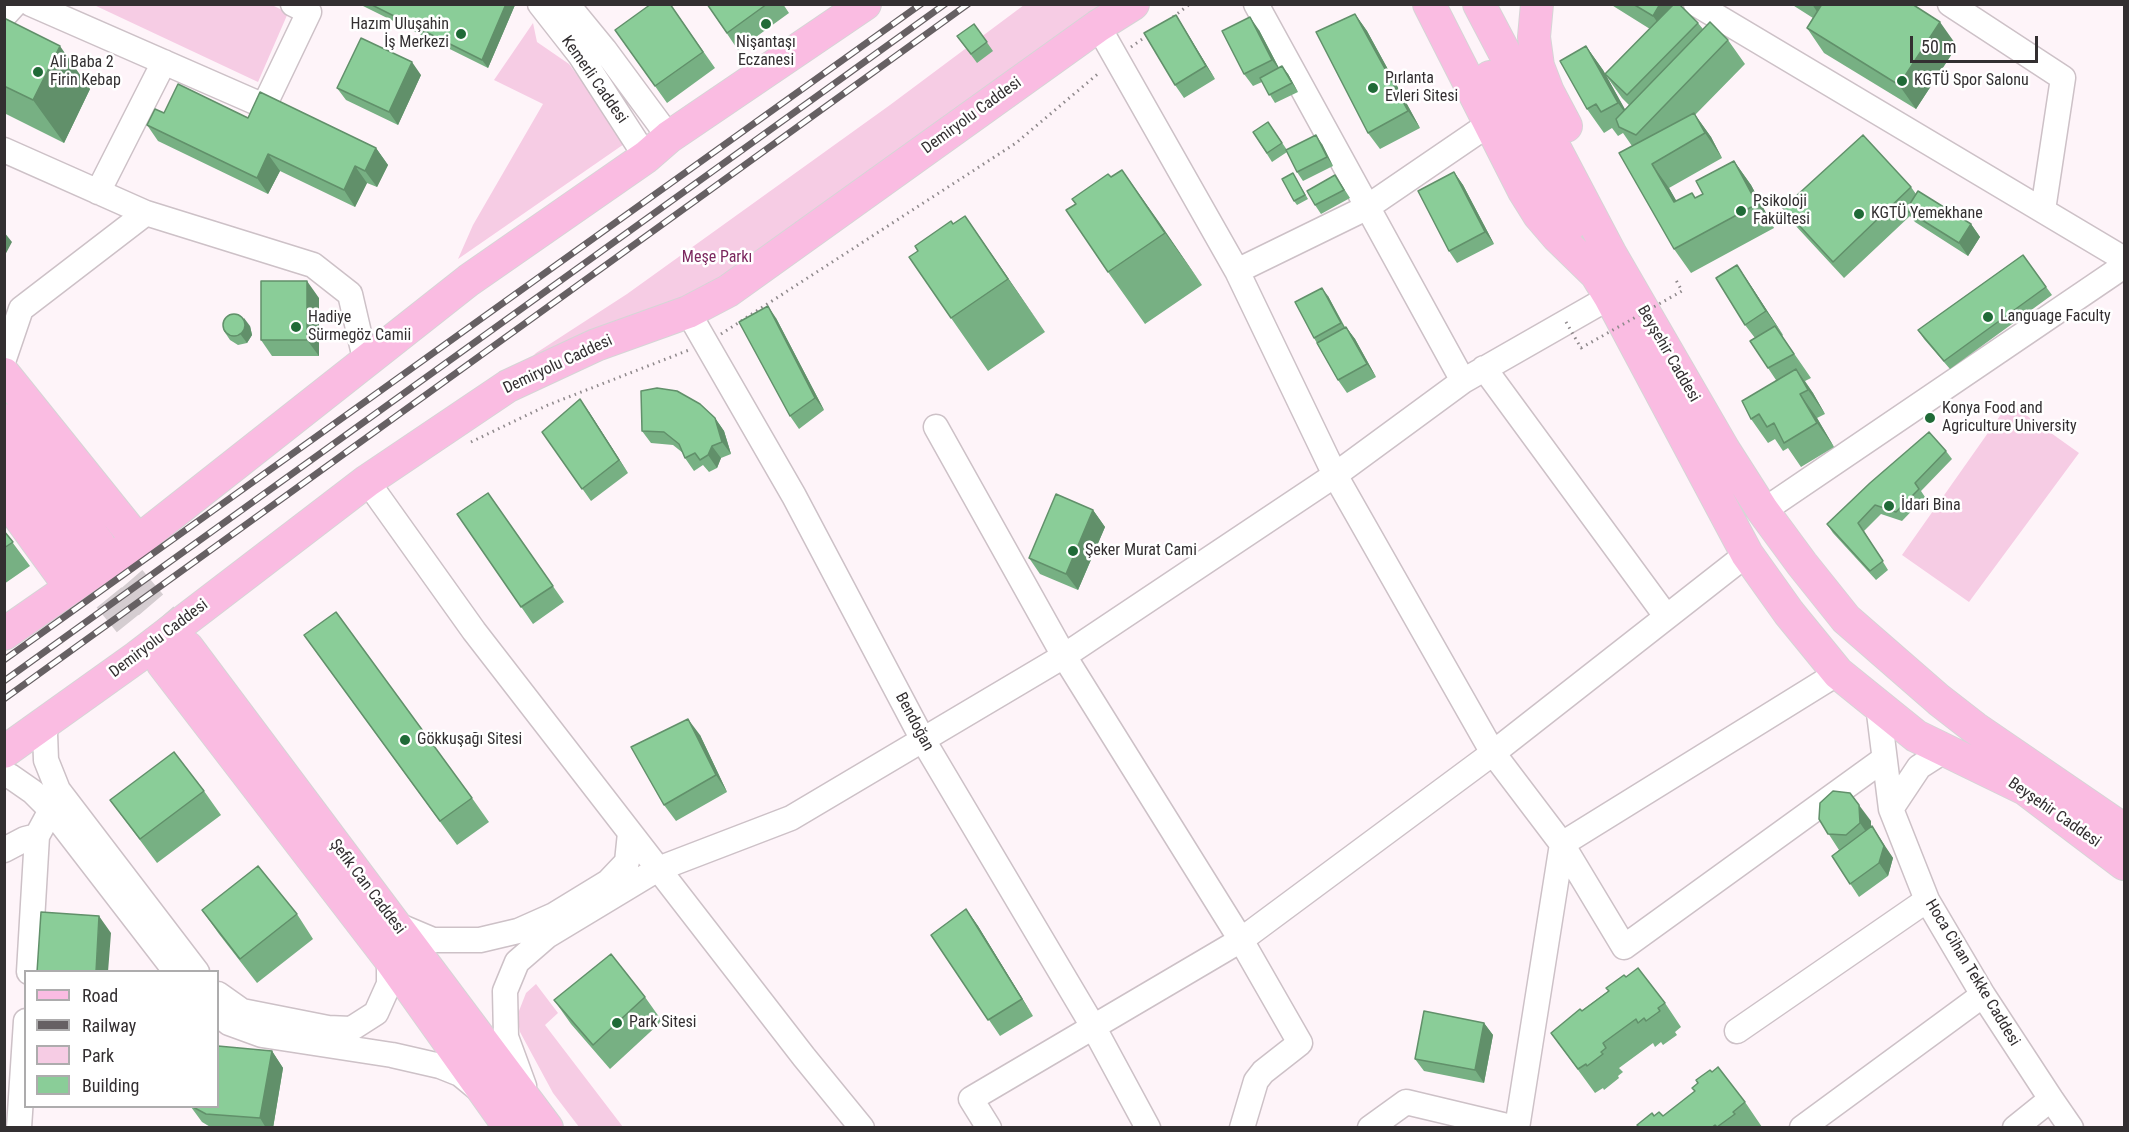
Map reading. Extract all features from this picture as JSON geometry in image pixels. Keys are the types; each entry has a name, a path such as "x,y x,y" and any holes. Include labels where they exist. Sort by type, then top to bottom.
{"main road":[{"path":"4,634 83,564 138,541 469,280 646,157 669,137 865,4"},
{"name":"Demiryolu Caddesi","path":"4,752 137,657 367,482 508,386 596,345 688,312 728,291 1098,26 1133,4"},
{"path":"1429,4 1524,191 1539,215 1603,286"},
{"path":"1453,4 1506,111 1603,286"},
{"name":"Beyşehir Caddesi","path":"1479,4 1599,233 1724,450 1762,511 1846,619 1939,700 1975,728 2124,830"},
{"path":"1537,4 1534,37 1538,66 1548,92 1592,179 1601,216 1599,233"},
{"name":"Beyşehir Caddesi","path":"1603,286 1747,554 1788,613 1838,673 1916,736 2025,789 2124,864"},
{"path":"4,374 138,541"},
{"path":"4,420 83,564"},
{"path":"4,463 83,564"},
{"path":"4,497 83,564"},
{"name":"Şefik Can Caddesi","path":"175,656 395,924 530,1122 488,1097 175,656"},
{"path":"1878,705 1883,690 1905,671"},
{"path":"1916,736 1930,718 1939,700"}],"street":[{"path":"4,16 15,4"},
{"path":"31,4 264,106 309,12 292,4"},
{"name":"Kemerli Caddesi","path":"540,4 580,55 646,157"},
{"name":"Kemerli Caddesi","path":"567,4 613,42 669,137"},
{"path":"1256,4 1463,381"},
{"path":"1696,4 2124,259"},
{"path":"1950,4 2063,78 2043,210"},
{"path":"1098,26 1237,271 1335,475 1493,753 1562,844 1624,947 1884,759"},
{"path":"98,192 164,62"},
{"path":"1237,271 1366,208 1488,124"},
{"path":"4,150 146,213 313,265 350,294 366,363"},
{"path":"4,359 21,309 146,213"},
{"path":"1762,511 2124,266"},
{"path":"530,1122 506,1037 505,991 517,962 547,936 658,869 791,818 1064,656 1335,475 1463,381 1566,322 1603,286"},
{"name":"Bendoğan","path":"688,312 794,496 922,740 1094,1028 1148,1128"},
{"path":"1484,368 1666,616"},
{"path":"936,427 1064,656 1241,940 1300,1043 1263,1072 1256,1081 1242,1128"},
{"path":"367,482 474,631 804,1057 862,1128"},
{"path":"989,1128 971,1099 1241,940 1493,753 1747,554"},
{"path":"1370,1128 1406,1102 1516,1128 1562,844 1838,673"},
{"name":"Hoca Cihan Tekke Caddesi","path":"1878,705 1891,809 1927,900 1983,995 2071,1128"},
{"path":"48,720 45,733 46,760 58,790 195,970"},
{"path":"1891,809 1916,736"},
{"path":"1891,809 1919,767 1947,750"},
{"path":"4,776 10,776 33,792 51,810 174,970"},
{"path":"29,970 37,836 51,810"},
{"path":"630,833 639,850 642,867 631,886"},
{"path":"395,924 433,939 480,940 518,931 554,915 608,882 627,862 630,833"},
{"path":"4,850 25,839 37,836"},
{"path":"1737,1030 1927,900"},
{"path":"219,995 242,1011 328,1028 351,1029 376,1013 389,984 389,958"},
{"path":"1802,1128 1983,995"},
{"path":"219,1015 229,1023 262,1035 392,1055 440,1066 460,1074 488,1097"},
{"path":"19,1128 24,1052"},
{"path":"2015,1128 2051,1099"}],"path":[{"path":"1172,18 1190,4"},
{"path":"466,444 548,405 706,344 1016,143 1117,58 1154,31"},
{"path":"1566,322 1581,348 1682,291 1676,280"}],"green space":[{"path":"270,4 288,13 258,82 94,5"},
{"name":"Meşe Parkı","path":"1024,5 1100,5 729,279 532,357 627,294 890,105"},
{"path":"533,23 537,42 569,64 627,142 458,259 473,225 543,104 494,80"},
{"path":"2009,403 2079,453 1969,602 1902,555"},
{"path":"536,984 558,1013 545,1025 623,1127 579,1127 553,1093 520,1032 517,1016 526,993"}],"building":[{"name":"Hazım Uluşahin İş Merkezi","path":"370,4 506,4 482,60"},
{"path":"651,4 670,4 703,52 655,86 615,30"},
{"path":"707,4 767,4 727,33"},
{"path":"1633,4 1660,4 1653,16"},
{"path":"1674,4 1679,4 1698,23 1627,95 1605,74"},
{"name":"KGTÜ Spor Salonu","path":"1822,4 1912,4 1940,22 1899,85 1807,28"},
{"name":"Pırlanta Evleri Sitesi","path":"1355,14 1408,111 1368,133 1316,32"},
{"path":"1176,15 1206,66 1175,85 1144,33"},
{"path":"1250,17 1272,60 1244,74 1222,31"},
{"path":"4,18 60,46 33,100 4,86"},
{"path":"1710,22 1728,40 1636,135 1619,127 1616,119"},
{"path":"974,24 987,42 971,54 957,36"},
{"path":"361,38 412,62 389,112 337,88"},
{"path":"1586,46 1618,103 1601,112 1596,104 1587,109 1560,61"},
{"path":"1282,66 1292,83 1269,95 1260,78"},
{"path":"178,84 248,118 260,92 376,148 365,171 355,166 344,190 268,154 257,178 147,125 155,109 164,113"},
{"path":"1694,113 1705,133 1652,164 1674,202 1692,193 1695,198 1703,194 1696,181 1734,161 1757,204 1674,249 1619,153"},
{"path":"1268,122 1282,143 1267,153 1253,132"},
{"path":"1316,135 1327,157 1297,172 1286,150"},
{"name":"KGTÜ Yemekhane","path":"1863,135 1911,187 1833,262 1783,208"},
{"path":"1122,170 1165,233 1108,272 1066,210 1076,204 1072,199 1108,174 1111,177"},
{"path":"1454,172 1485,232 1449,251 1418,191"},
{"path":"1293,173 1305,195 1294,201 1282,179"},
{"path":"1335,175 1344,190 1315,205 1307,191"},
{"path":"1918,191 1971,224 1959,243 1906,210"},
{"path":"965,216 1008,279 951,318 909,257 918,251 915,246 951,221 953,224"},
{"name":"Language Faculty","path":"2023,255 2046,287 1944,361 1918,330"},
{"path":"1737,265 1766,311 1745,325 1716,278"},
{"path":"261,281 307,281 307,340 261,340"},
{"path":"1322,288 1341,323 1314,338 1295,302"},
{"path":"768,306 815,398 790,416 739,322"},
{"path":"234,314 242,317 245,325 242,333 234,336 226,333 223,325 226,317"},
{"path":"1775,326 1794,354 1768,368 1750,341"},
{"path":"1346,327 1367,364 1338,380 1317,343"},
{"path":"1796,369 1808,390 1800,394 1817,423 1784,443 1774,423 1767,427 1759,414 1751,419 1742,401"},
{"path":"657,388 677,391 700,404 715,418 722,442 712,446 708,455 700,460 695,453 685,458 679,444 664,432 642,431 641,391"},
{"path":"580,399 619,460 582,489 542,432"},
{"name":"İdari Bina","path":"1929,432 1946,451 1915,483 1919,489 1896,512 1875,505 1858,523 1883,561 1870,571 1827,524"},
{"path":"488,493 553,586 521,607 457,514"},
{"path":"1056,494 1093,510 1066,574 1029,558"},
{"path":"4,531 13,542 4,548"},
{"name":"Gökkuşağı Sitesi","path":"336,612 472,798 440,821 304,635"},
{"path":"688,719 716,775 664,805 631,747"},
{"path":"174,752 204,791 140,839 110,800"},
{"path":"1833,791 1850,793 1859,805 1860,823 1846,835 1828,834 1819,819 1820,803"},
{"path":"1872,826 1884,846 1879,863 1850,884 1832,856"},
{"path":"258,866 297,914 240,959 202,910"},
{"path":"966,909 1022,999 988,1020 931,935"},
{"path":"41,912 99,916 96,970 37,970"},
{"path":"611,954 645,997 593,1045 554,1000"},
{"path":"1638,968 1665,1003 1658,1008 1660,1011 1646,1021 1644,1018 1638,1023 1636,1019 1603,1043 1606,1048 1601,1052 1603,1054 1587,1066 1586,1064 1578,1069 1551,1033 1580,1009 1582,1011 1609,991 1606,988"},
{"path":"1424,1011 1484,1023 1475,1070 1415,1059"},
{"path":"219,1046 272,1051 260,1118 206,1114 195,1108 219,1108"},
{"path":"1718,1067 1745,1102 1733,1112 1735,1114 1717,1127 1715,1125 1711,1128 1638,1128 1637,1125 1652,1113 1654,1116 1659,1112 1663,1116 1695,1091 1692,1088 1698,1083 1696,1080"}],"tunnel":[{"path":"99,544 187,647"},
{"path":"79,560 163,664"}],"railway":[{"path":"4,660 921,4"},
{"path":"4,681 945,4"},
{"path":"4,699 968,4"}],"place":[{"name":"Nişantaşı Eczanesi","path":"766,24"},
{"name":"Hazım Uluşahin İş Merkezi","path":"461,34"},
{"name":"Ali Baba 2 Firin Kebap","path":"38,72"},
{"name":"KGTÜ Spor Salonu","path":"1902,81"},
{"name":"Pırlanta Evleri Sitesi","path":"1373,88"},
{"name":"Psikoloji Fakültesi","path":"1741,211"},
{"name":"KGTÜ Yemekhane","path":"1859,214"},
{"name":"Language Faculty","path":"1988,317"},
{"name":"Hadiye Sürmegöz Camii","path":"296,327"},
{"name":"Konya Food and Agriculture University","path":"1930,418"},
{"name":"İdari Bina","path":"1889,506"},
{"name":"Şeker Murat Cami","path":"1073,551"},
{"name":"Gökkuşağı Sitesi","path":"405,740"},
{"name":"Park Sitesi","path":"617,1023"}]}
